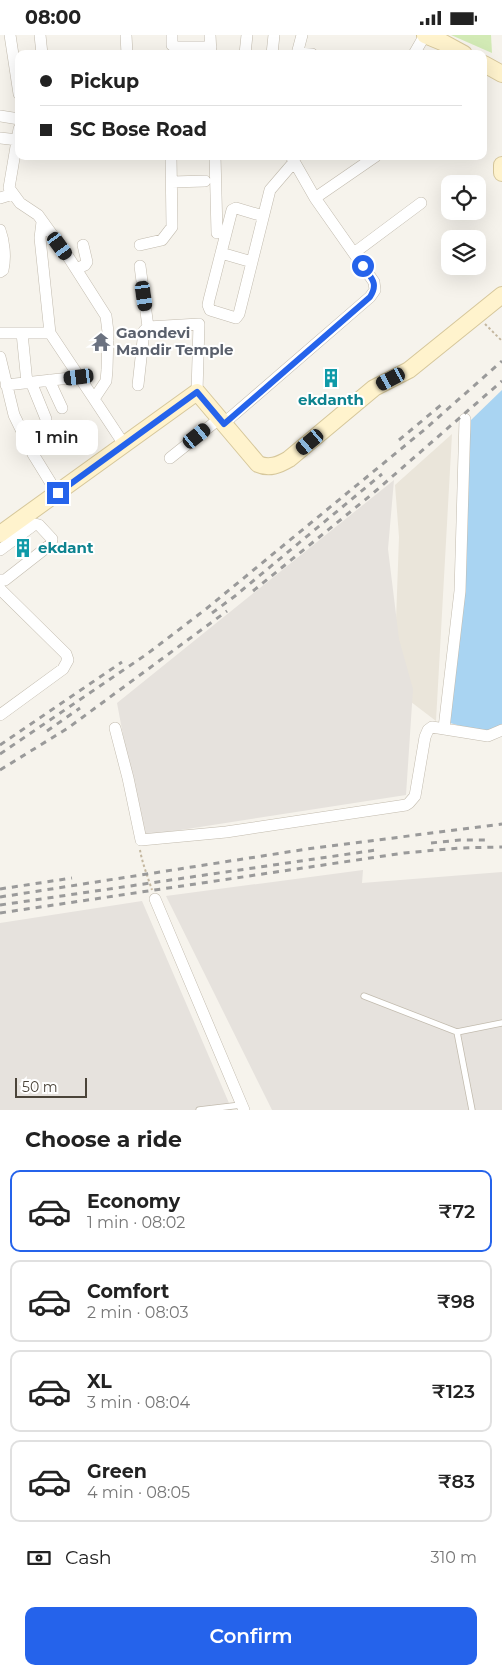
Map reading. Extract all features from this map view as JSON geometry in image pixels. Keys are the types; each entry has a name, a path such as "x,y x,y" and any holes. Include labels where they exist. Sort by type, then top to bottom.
{"street":[{"path":"10,35 15,68"},
{"path":"40,35 42,50"},
{"path":"126,35 128,50"},
{"path":"166,35 167,50"},
{"path":"172,35 172,44 176,47 211,50 210,35"},
{"path":"245,50 247,35"},
{"path":"272,50 274,35"},
{"path":"298,50 302,35"},
{"path":"416,50 425,35 457,50"},
{"path":"487,67 502,75"},
{"path":"0,116 15,118"},
{"path":"0,138 15,136"},
{"path":"15,150 9,188 20,203 38,215 106,316 108,332 106,381 94,399"},
{"path":"140,245 162,240 172,227 171,160"},
{"path":"215,160 217,233"},
{"path":"263,216 234,208 208,305 210,310 232,318 236,318 239,314 270,190 291,160"},
{"path":"170,458 221,421 370,297 375,290 374,282 315,198 293,160"},
{"path":"315,198 370,160"},
{"path":"502,165 502,173"},
{"path":"172,182 205,181"},
{"path":"0,198 13,194"},
{"path":"354,253 421,203"},
{"path":"42,222 40,238 50,333 125,445"},
{"path":"0,230 4,251 4,264 0,272"},
{"path":"76,269 87,262 83,245"},
{"path":"221,253 252,262"},
{"path":"140,266 148,327"},
{"path":"138,385 144,331 148,327 199,324 197,392 258,464 264,467 281,464 290,459 374,388 410,370 502,295"},
{"path":"0,333 50,333"},
{"path":"22,333 29,382 46,419"},
{"path":"0,357 14,415 33,454 58,493"},
{"path":"6,385 79,377"},
{"path":"49,380 62,408"},
{"path":"0,535 197,392"},
{"path":"444,728 460,591 465,419"},
{"path":"0,550 35,524 39,525 52,539 51,544 5,580 0,580"},
{"path":"0,589 66,654 68,660 63,669 0,715"},
{"path":"116,728 141,840 226,832 410,803 415,796 424,737 428,730 432,727 444,728 488,736 502,729"},
{"path":"155,899 242,1107"}],"lane":[{"path":"364,996 457,1032 502,1023"},
{"path":"457,1032 472,1110"},
{"path":"199,1110 242,1107"}],"path":[{"path":"483,321 502,341"},
{"path":"141,840 139,846 141,859 146,867 155,899"}],"shaded area":[{"path":"452,434 436,721 402,695 395,648 399,537 395,485"},
{"path":"394,480 388,549 399,639 413,689 406,795 142,836 117,703"},
{"path":"363,870 362,883 502,872 502,1110 272,1110 166,896"},
{"path":"142,901 232,1110 0,1110 0,923"}],"green space":[{"path":"451,35 491,35 492,53"}],"water":[{"path":"502,390 502,724 486,733 450,723 471,420"}],"railway":[{"path":"0,754 147,654 206,609 424,430 502,361"},
{"path":"253,591 371,495 502,381"},
{"path":"399,440 441,405"},
{"path":"212,613 382,474"},
{"path":"0,770 68,728 227,611"},
{"path":"0,745 122,662"},
{"path":"47,731 80,708"},
{"path":"0,897 307,849 502,824"},
{"path":"431,843 485,840"},
{"path":"0,913 404,853 459,848 502,847"},
{"path":"0,905 376,850"},
{"path":"0,889 72,878"}],"place":[{"name":"Gaondevi Mandir Temple","path":"101,342"},
{"name":"ekdanth","path":"331,378"},
{"name":"ekdant","path":"23,548"}],"route":[{"path":"58,493 197,392 224,424 370,297 375,290 374,282 363,266"}]}
